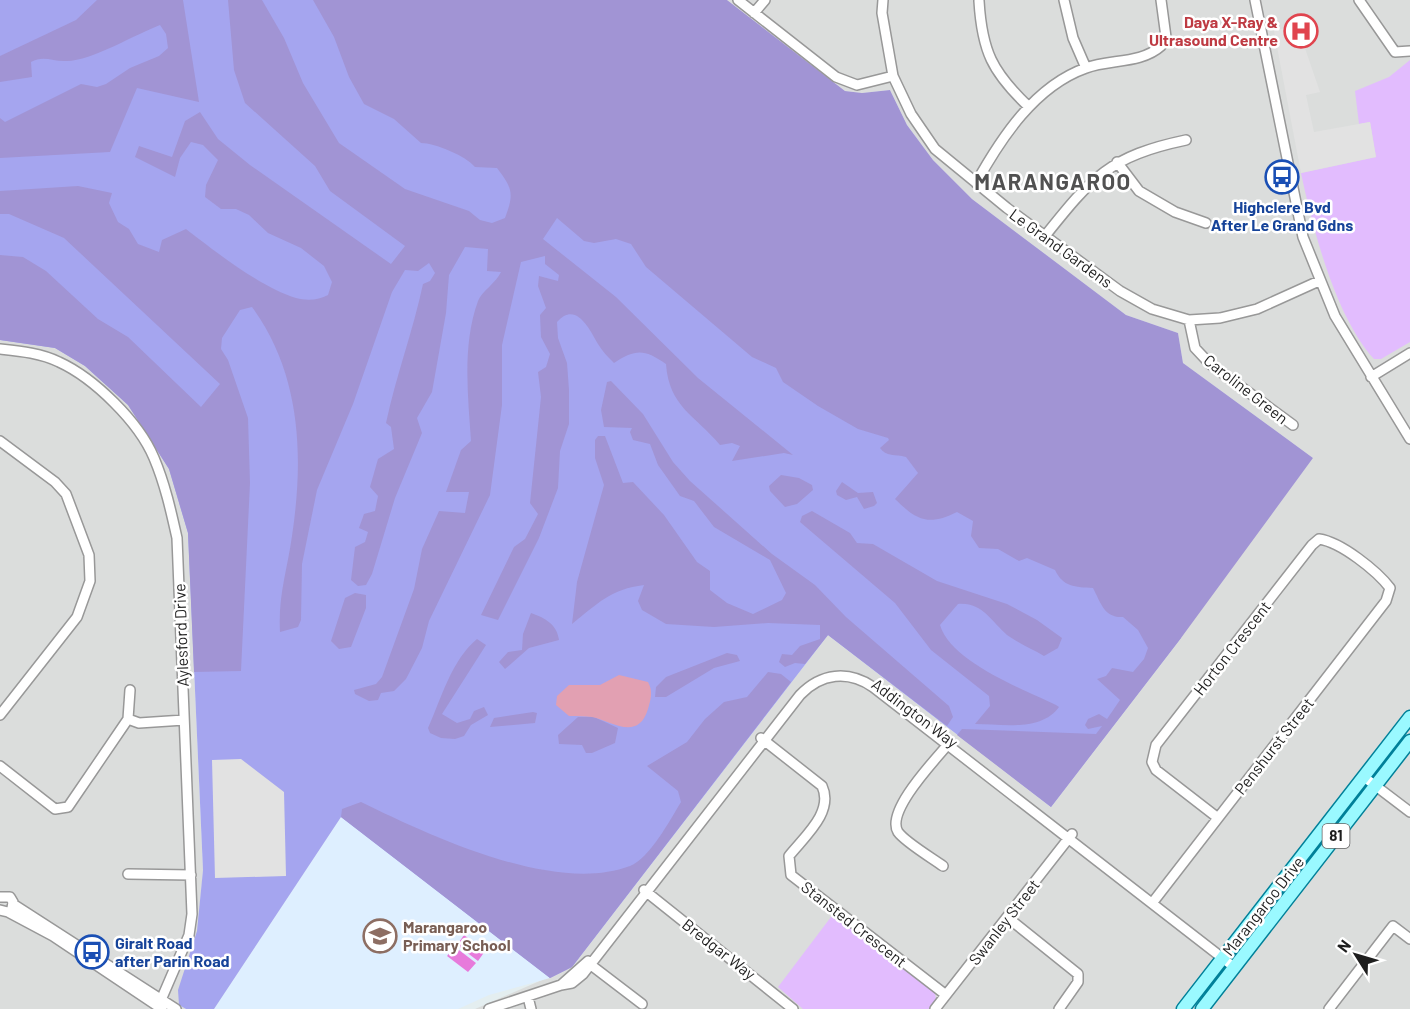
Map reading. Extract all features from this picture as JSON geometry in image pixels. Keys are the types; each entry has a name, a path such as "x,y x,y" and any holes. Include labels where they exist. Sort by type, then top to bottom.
{"main road":[{"name":"Marangaroo Drive","path":"1183,1009 1410,717"},
{"name":"Marangaroo Drive","path":"1202,1009 1410,741"}],"street":[{"path":"738,0 836,77 857,85 893,76"},
{"path":"754,13 765,0"},
{"name":"Le Grand Gardens","path":"883,0 882,13 893,76 911,114 935,149 1045,236 1120,291 1152,309 1189,320 1238,315 1319,281"},
{"path":"1064,0 1073,38 1086,68"},
{"path":"976,183 1005,135 1029,107 1058,84 1086,68 1124,61 1161,46 1166,37 1161,0"},
{"path":"1255,0 1294,201 1319,281 1335,316 1410,439"},
{"path":"1359,0 1395,52 1410,51"},
{"path":"979,1 981,25 988,57 1008,87 1029,107"},
{"path":"1045,236 1093,179 1117,162 1152,147 1186,140"},
{"path":"1117,162 1139,191 1175,212 1206,223"},
{"name":"Caroline Green","path":"1189,320 1195,348 1210,363 1293,425"},
{"name":"Aylesford Drive","path":"0,349 25,352 57,361 83,374 131,421 153,456 166,489 177,538 191,875 189,935 160,1005"},
{"path":"1371,377 1410,353"},
{"path":"0,441 55,482 66,494 89,555 90,581 77,617 0,715"},
{"name":"Horton Crescent","path":"1218,819 1156,770 1152,762 1156,745 1319,539 1331,541 1382,577 1390,588"},
{"name":"Penshurst Street","path":"1154,900 1386,601 1390,588"},
{"name":"Addington Way","path":"489,1009 561,985 589,964 763,740 808,687 827,677 844,675 859,679 873,687 950,743 1237,964"},
{"path":"0,766 55,808 68,807 128,719 130,690"},
{"path":"128,719 140,723 184,720"},
{"name":"Stansted Crescent","path":"763,740 822,786 826,795 827,802 823,812 789,856 791,875 946,995"},
{"path":"943,866 898,832 895,820 899,806 950,743"},
{"path":"1364,777 1410,812"},
{"name":"Swanley Street","path":"935,1009 1071,836"},
{"path":"128,874 191,875"},
{"name":"Bredgar Way","path":"646,891 793,1009"},
{"path":"0,896 9,896 5,911 53,936 160,1005 176,1009"},
{"path":"1007,917 1078,974 1077,982 1059,1009"},
{"path":"1329,1009 1393,926 1410,939"},
{"path":"589,964 642,1004"},
{"path":"528,997 531,1009"}],"shaded area":[{"path":"0,0 390,0 1181,638 1051,807 828,635 572,967 550,978 341,817 214,1009 186,1009 179,1005 178,990 197,931 203,870 188,533 169,469 128,405 85,366 55,348 0,340"},
{"path":"97,0 183,0 199,102 137,88 110,152 0,158 0,118 5,122 81,84 97,87 106,84 130,68 159,56 168,48 166,34 160,25 88,57 67,61 36,60 31,62 32,77 0,82 0,56 76,20"},
{"path":"228,0 262,0 284,38 303,83 339,143 405,189 469,211 480,220 492,223 505,218 511,197 509,187 497,168 475,167 450,151 421,143 394,119 364,104 349,77 334,37 313,0 727,0 845,91 862,93 890,90 907,125 933,160 972,199 1126,315 1178,333 1183,363 1313,458 1181,638 1051,807 957,735 962,729 1096,734 1102,726 1088,729 1085,725 1088,719 1099,714 1107,719 1120,700 1097,679 1106,676 1112,668 1133,672 1144,659 1148,648 1138,630 1123,617 1107,612 1093,588 1070,585 1058,576 1055,570 1027,558 1019,561 998,549 979,548 971,536 973,521 957,512 931,520 910,512 895,499 918,473 906,457 882,451 880,448 889,440 888,438 858,429 783,382 776,368 752,357 646,267 631,244 616,239 594,243 584,241 557,218 543,239 616,297 698,378 793,455 784,453 732,461 740,446 732,443 720,445 685,409 672,391 666,364 646,353 634,353 614,363 601,349 582,320 570,314 564,316 557,322 558,338 567,363 569,424 560,451 558,488 539,538 498,620 481,615 514,547 525,539 538,514 530,503 541,397 538,372 546,367 550,354 541,337 540,315 546,308 538,286 539,276 558,281 559,275 545,264 545,256 521,262 502,345 502,405 490,495 429,621 422,648 406,679 394,691 381,693 378,700 369,701 355,694 354,690 376,684 382,677 414,589 422,549 439,511 465,513 469,492 446,492 461,450 471,441 467,371 473,318 480,297 501,272 487,271 488,249 465,247 449,275 446,313 432,392 417,418 422,433 395,498 372,574 366,585 358,586 351,580 355,547 365,542 368,532 359,528 364,514 375,511 378,496 370,487 378,459 394,449 391,427 386,423 390,405 423,284 430,281 435,273 429,263 418,271 405,270 392,292 353,404 317,490 302,564 301,620 298,627 280,632 282,595 296,506 298,446 295,417 281,360 268,333 252,307 240,310 222,338 221,349 228,360 248,418 250,483 241,671 194,672 188,533 169,469 128,405 85,366 55,348 0,340 0,255 23,257 46,271 98,319 128,337 201,407 220,384 64,238 9,214 0,214 0,191 78,186 112,193 109,203 118,222 129,229 138,244 159,252 162,240 186,229 239,268 283,293 309,300 328,295 332,282 324,266 301,248 268,233 249,215 236,209 221,209 205,197 206,185 218,160 203,145 191,142 180,158 175,177 135,157 139,146 172,157 185,121 200,112 218,139 250,165 391,264 405,246 330,191 315,166 245,103 234,70"},
{"path":"727,0 1410,0 1410,1009 475,1009 572,967 828,635 1051,807 1313,458 1183,363 1178,333 1126,315 972,199 933,160 907,125 890,90 862,93 845,91"},
{"path":"1297,25 1320,92 1306,95 1314,132 1370,122 1376,157 1301,173 1274,31"},
{"path":"1410,60 1410,342 1381,359 1374,359 1348,320 1327,271 1301,173 1376,157 1370,122 1359,124 1355,91 1389,77"},
{"path":"0,340 55,348 85,366 128,405 169,469 188,533 203,870 198,930 179,1005 186,1009 0,1009"},
{"path":"611,381 643,414 673,462 690,481 772,554 815,585 846,617 949,706 953,717 947,726 828,635 805,664 795,663 785,667 779,662 782,654 792,655 800,646 820,639 820,625 768,623 714,627 666,624 642,610 638,601 644,585 613,594 572,624 577,582 604,485 595,458 595,440 598,436 605,436 623,483 633,482 664,515 697,562 710,571 710,590 727,603 753,614 782,600 786,593 770,560 714,527 694,501 680,496 658,465 650,444 633,440 630,432 632,428 604,427 601,410 607,382"},
{"path":"781,475 799,478 812,485 813,490 797,504 785,507 770,491 769,486"},
{"path":"842,482 858,493 873,492 877,503 864,509 857,497 846,500 837,495 836,491"},
{"path":"812,511 850,533 857,543 873,544 937,581 1007,604 1037,620 1062,638 1058,648 1044,656 1007,635 980,609 966,604 958,604 940,625 958,651 973,662 990,673 1059,707 1051,715 1032,723 975,724 990,706 989,696 931,650 895,603 800,522 802,516"},
{"path":"355,593 366,595 366,608 351,647 339,649 331,641 345,598"},
{"path":"531,613 550,622 559,640 529,648 505,669 499,662 508,652 522,650 523,634"},
{"path":"477,639 486,645 442,714 457,723 470,719 474,711 484,707 488,715 471,725 464,736 455,739 441,738 430,733 428,728 460,658"},
{"path":"727,653 737,655 740,661 714,668 666,697 655,697 656,687 666,677"},
{"path":"768,672 781,674 791,682 572,967 550,978 341,817 342,809 361,802 456,844 529,867 565,873 599,873 630,866 652,847 681,802 678,791 647,766 687,742 705,719 724,702 747,697"},
{"path":"619,675 648,682 650,685 651,695 648,709 644,719 638,725 623,727 592,717 569,716 556,705 557,696 569,685 600,685"},
{"path":"537,713 535,723 490,727 494,718"},
{"path":"578,717 594,717 618,728 615,743 592,753 586,753 582,745 559,744 558,735"},
{"path":"241,759 284,792 286,876 215,878 212,760"},
{"name":"Marangaroo Primary School","path":"341,817 550,978 489,995 458,1009 214,1009"},
{"path":"834,913 934,989 936,999 929,1009 803,1009 778,987"},
{"path":"464,935 485,951 478,961 457,945"},
{"path":"455,947 476,963 468,972 447,956"}],"place":[{"name":"Daya X-Ray & Ultrasound Centre","path":"1301,31"},
{"name":"Highclere Bvd After Le Grand Gdns","path":"1282,177"},
{"name":"Marangaroo Primary School","path":"380,936"},
{"name":"Giralt Road after Parin Road","path":"92,952"}],"district":[{"name":"MARANGAROO","path":"1053,182"}]}
